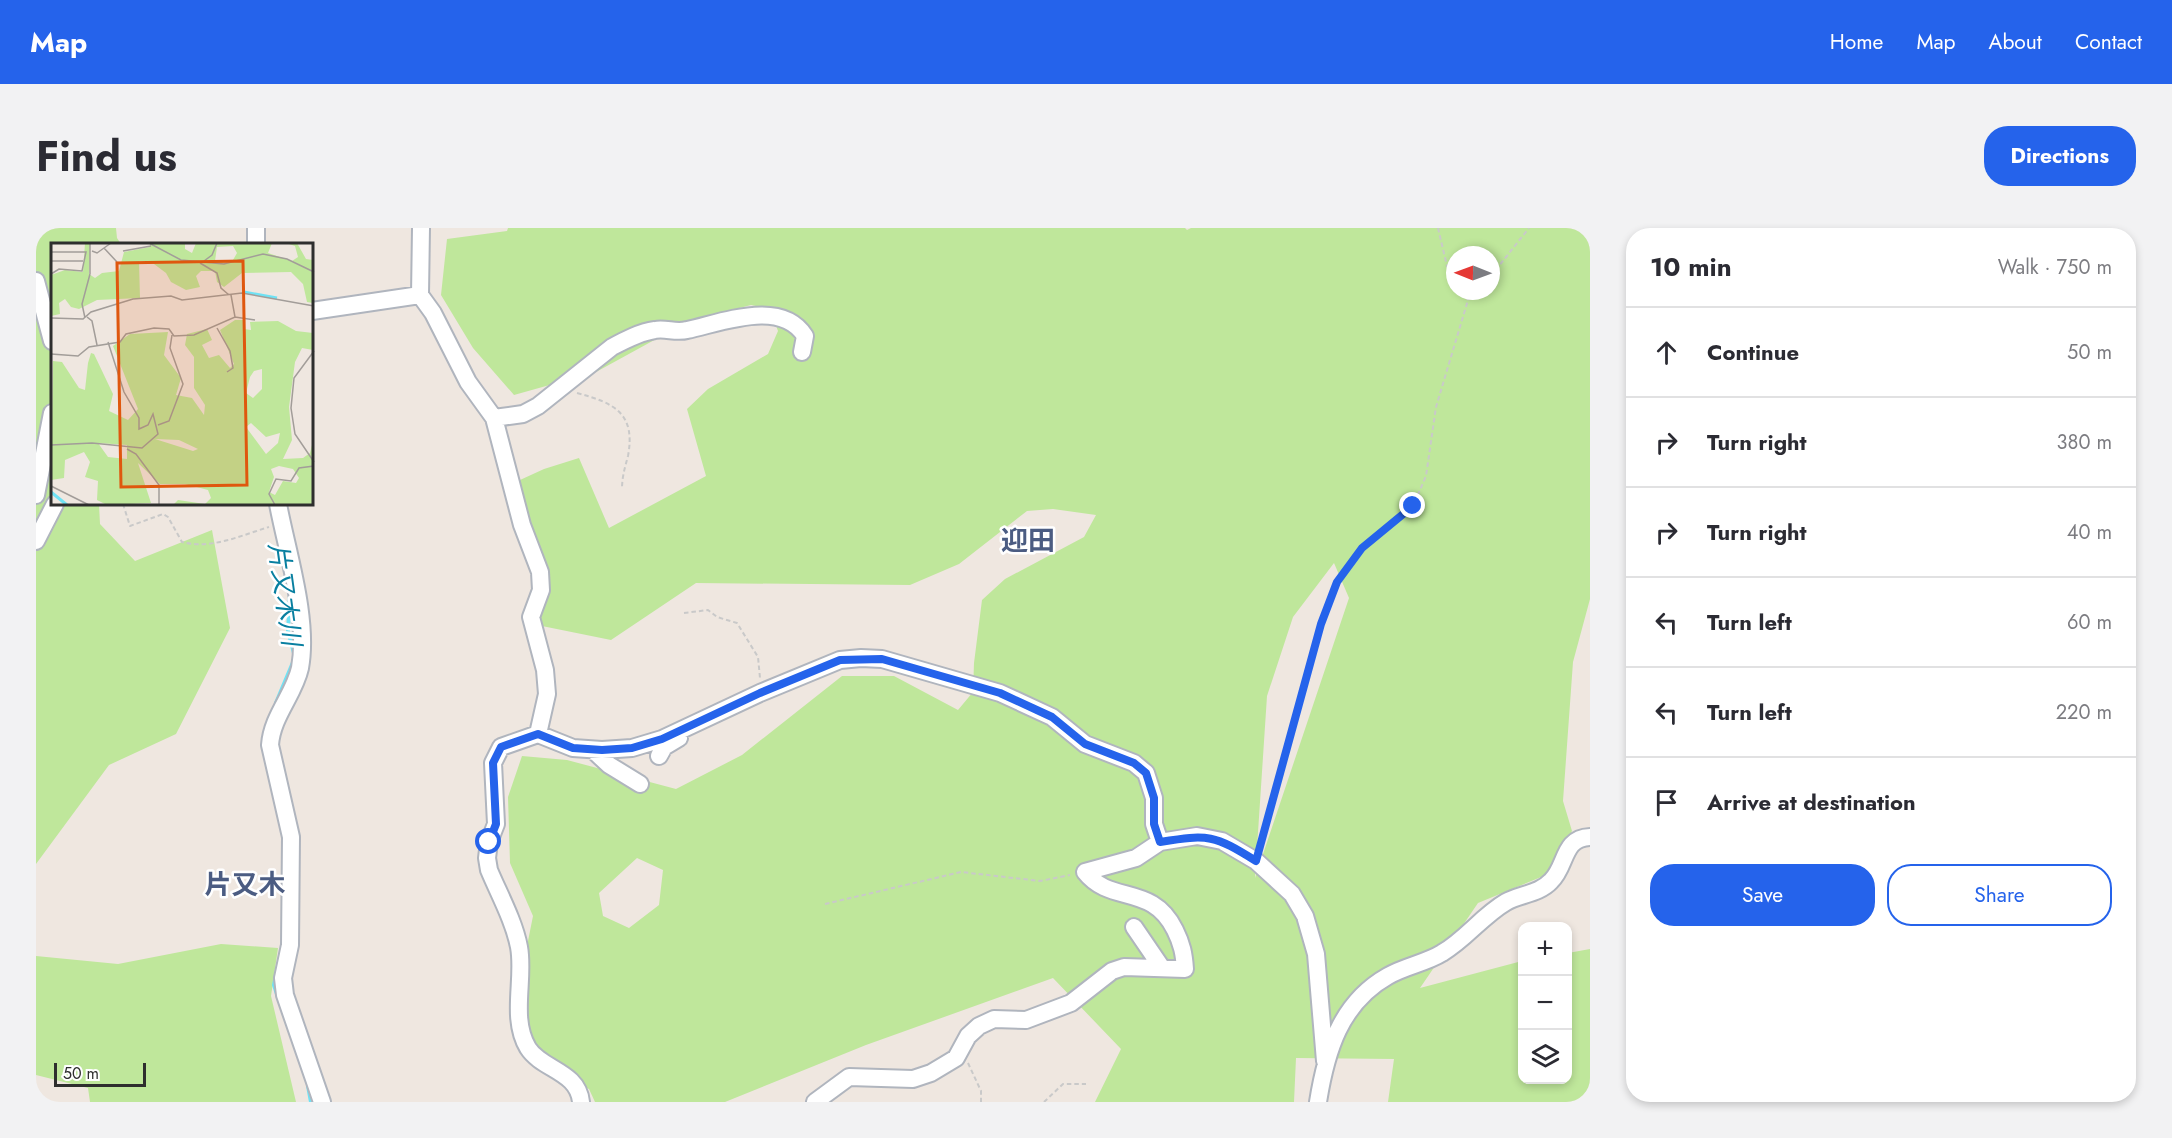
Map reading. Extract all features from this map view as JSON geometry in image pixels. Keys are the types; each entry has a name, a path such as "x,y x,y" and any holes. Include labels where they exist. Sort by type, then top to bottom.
{"street":[{"path":"421,228 420,295 433,313 468,382 494,418 522,525 542,582 531,617 545,670 547,694 538,734"},
{"path":"36,281 51,337"},
{"path":"314,311 420,295"},
{"path":"494,418 523,414 538,406 625,339 656,329 678,332 716,322 772,316 790,321 801,331 805,336 802,352"},
{"path":"36,495 51,418"},
{"path":"36,541 54,506"},
{"path":"278,506 298,598 301,655 299,670 271,730 270,745 291,837 290,945 283,978 285,995 322,1102"},
{"path":"581,1102 573,1083 528,1048 519,1008 519,945 489,870 487,858 496,824 493,763 496,753 510,743 538,734 573,748 593,750 632,748 662,739 760,693 840,660 882,659 975,684 1052,717 1085,744 1134,763 1146,773 1154,798 1154,824 1160,842"},
{"path":"659,756 664,747 682,736 692,725"},
{"path":"593,750 609,765 640,784"},
{"path":"814,1102 849,1077 913,1079 931,1073 957,1057 968,1036 979,1026 994,1019 1026,1020 1071,1003 1112,971 1124,967 1185,969 1184,950 1163,910 1151,902 1094,883 1085,872 1136,858 1160,842 1197,836 1222,841 1256,861 1292,894 1305,916 1316,954 1325,1061"},
{"path":"1318,1102 1325,1061 1340,1023 1363,994 1386,977 1441,954 1478,922 1507,902 1533,893 1552,881 1565,853 1574,841 1581,837 1590,837"},
{"path":"1134,927 1162,968"}],"path":[{"path":"1438,228 1446,262"},
{"path":"1500,265 1529,228"},
{"path":"1256,861 1321,624 1337,582 1362,548 1413,506 1426,476 1436,406 1468,300"},
{"path":"560,389 611,404 621,413 630,428 622,489"},
{"path":"124,506 130,526 163,514 168,517 182,542 191,544 222,542 269,527"},
{"path":"684,613 708,609 717,617 737,623 758,657 760,693"},
{"path":"825,904 961,872 1040,881 1085,872"},
{"path":"957,1057 968,1063 974,1071 981,1091 981,1102"},
{"path":"1044,1102 1063,1084 1086,1084"}],"green space":[{"path":"36,228 116,228 117,238 120,243 51,243 51,506 99,506 100,524 135,561 212,530 230,628 176,734 109,765 36,864"},
{"path":"508,228 1185,228 1187,230 1191,228 1590,228 1590,599 1573,662 1563,801 1572,831 1546,875 1478,903 1420,988 1518,962 1518,1084 1572,1084 1572,952 1590,949 1590,1102 1388,1102 1394,1059 1296,1058 1294,1102 1095,1102 1121,1049 1053,978 866,1045 725,1102 595,1102 589,1089 550,1073 526,1023 527,946 533,916 510,863 508,797 522,756 567,760 676,789 742,755 842,676 894,676 958,710 973,692 974,663 982,600 1005,579 1084,537 1096,515 1053,509 1027,511 959,564 910,585 696,583 611,640 537,625 542,601 505,487 544,469 579,458 609,528 706,476 687,409 708,389 768,354 778,331 770,309 751,305 689,321 596,372 514,395 473,348 441,295 447,239 507,231","holes":["1334,563 1349,598 1255,878 1267,696 1293,617","637,858 663,870 659,905 629,928 603,916 599,893"]},
{"path":"221,944 278,948 271,996 296,1102 90,1102 88,1088 36,1075 36,956 118,964"}],"waterway":[{"name":"片又木川","path":"290,595 288,631 294,653"},
{"name":"片又木川","path":"276,703 294,660"},
{"name":"片又木川","path":"278,966 274,985 278,997"},
{"name":"片又木川","path":"308,1086 311,1102"}],"district":[{"name":"迎田","path":"1028,541"},
{"name":"片又木","path":"245,885"}],"route":[{"path":"489,842 496,824 493,763 501,747 538,734 573,748 602,750 632,748 662,739 760,693 840,660 861,658 882,659 975,684 1052,717 1085,744 1134,763 1146,773 1154,798 1154,824 1160,842 1197,836 1222,841 1256,861 1321,624 1337,582 1362,548 1413,506"}]}
